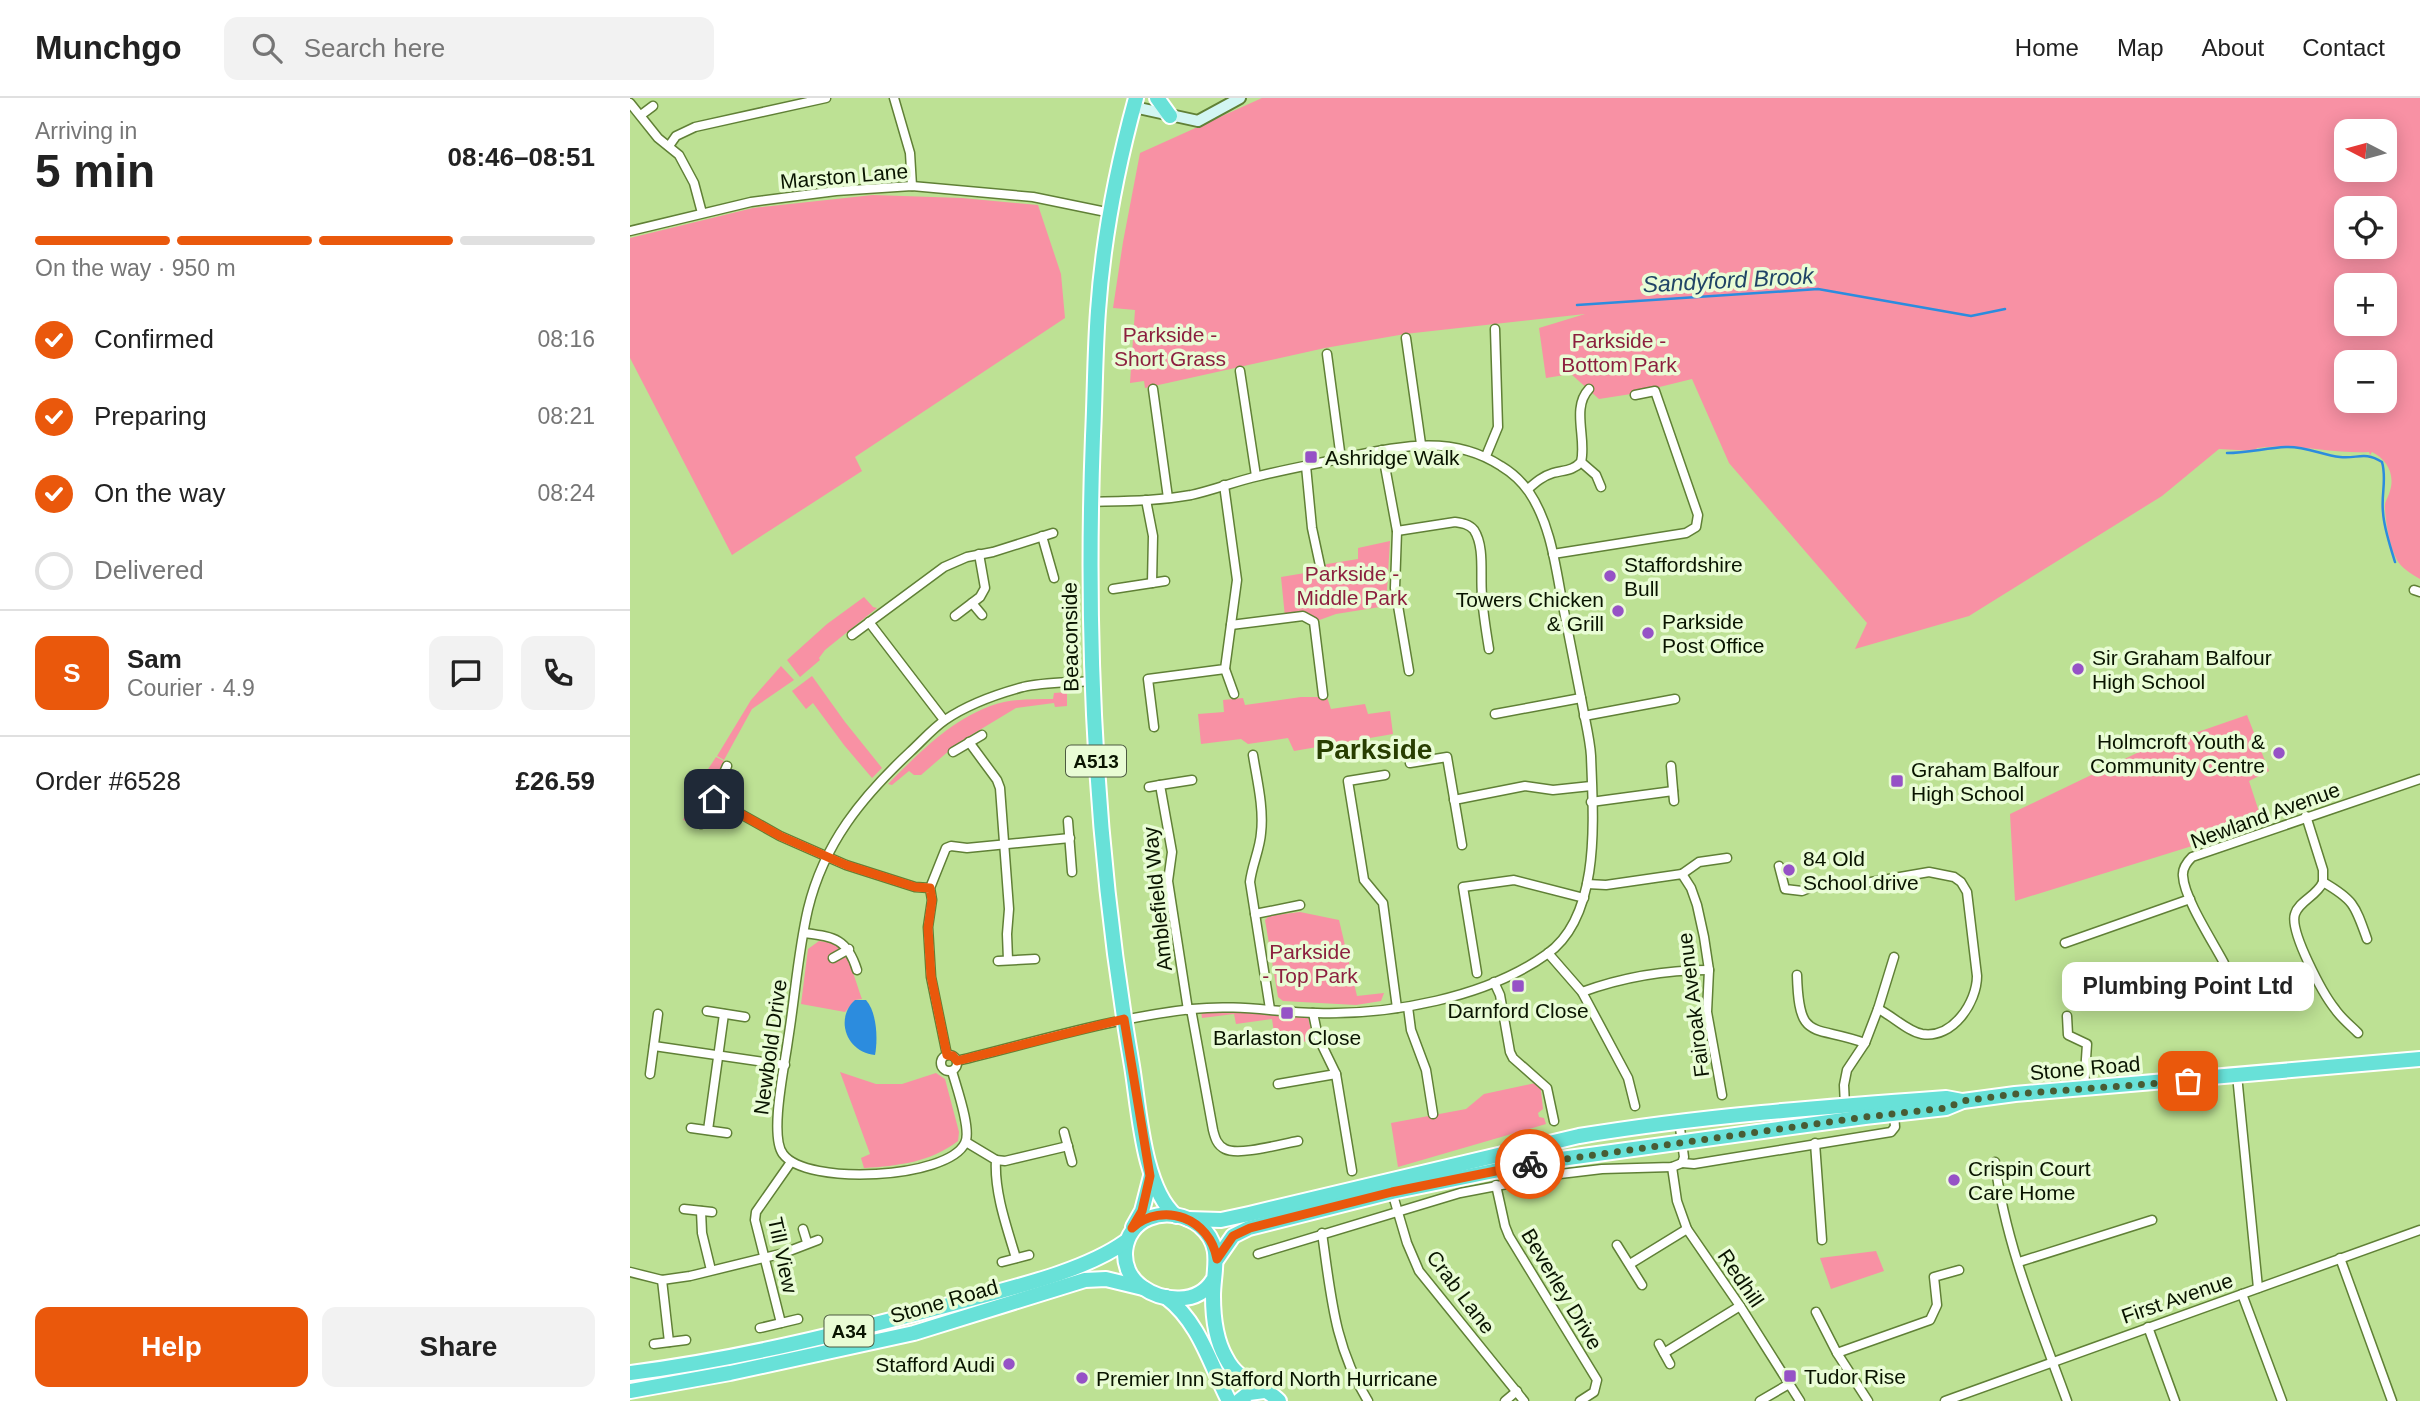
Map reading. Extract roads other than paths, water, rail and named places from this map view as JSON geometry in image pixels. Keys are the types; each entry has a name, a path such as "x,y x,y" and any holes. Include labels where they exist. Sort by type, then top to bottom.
{"highway":[{"path":"1157,98 1170,116"},
{"name":"Beaconside","path":"1135,103 1111,214 1098,311 1090,502 1091,681 1103,862 1124,1019 1150,1176 1161,1201 1182,1217"},
{"name":"Stone Road","path":"1217,1259 1226,1244 1239,1232 1392,1192 1532,1163 1681,1143 1845,1113 1946,1098 1963,1101 2420,1059"},
{"name":"Stone Road","path":"1182,1217 1221,1220 1579,1136 1679,1121 1845,1113 1894,1114 1946,1108 1963,1101"},
{"name":"Beaconside","path":"1132,1228 1142,1211 1150,1176"},
{"path":"1213,1280 1203,1292 1179,1299 1143,1288 1135,1281 1127,1266 1125,1242 1132,1228 1156,1216 1182,1217 1209,1236 1215,1246 1217,1259 1213,1280 1215,1330 1226,1360 1241,1378 1272,1394 1279,1401"},
{"name":"Stone Road","path":"630,1373 757,1351 862,1328 1001,1291 1076,1267 1104,1256 1125,1242"},
{"name":"Stone Road","path":"630,1391 730,1373 914,1333 1085,1280 1106,1279 1143,1288"},
{"path":"1166,1297 1187,1315 1210,1357 1229,1401"},
{"path":"1239,1401 1249,1393 1264,1391"}],"street":[{"path":"669,146 676,136 695,127 826,98"},
{"path":"894,98 910,153 912,186"},
{"path":"1135,103 1170,116 1198,121 1240,98"},
{"path":"630,103 688,170 702,213"},
{"path":"641,116 653,106"},
{"name":"Marston Lane","path":"630,231 751,202 912,186 999,193 1111,214"},
{"path":"1486,456 1498,427 1499,415 1495,329"},
{"path":"1406,338 1421,444"},
{"path":"1327,354 1341,459"},
{"path":"1240,371 1256,476"},
{"path":"1153,389 1168,498"},
{"path":"1528,489 1540,479 1552,473 1569,470 1581,462 1583,451 1580,409 1582,396 1589,389"},
{"path":"1553,554 1686,534 1696,527 1698,515 1655,391 1635,396"},
{"path":"957,1061 1079,1036 1124,1019 1190,1010 1227,1006 1313,1013 1356,1013 1408,1007 1494,982 1548,953 1573,926 1584,898 1591,802 1591,751 1549,536 1528,489 1510,471 1486,456 1468,449 1421,444 1256,476 1196,494 1146,500 1090,502"},
{"path":"1382,450 1398,531 1395,588 1409,671"},
{"path":"1581,462 1596,475 1601,487"},
{"path":"1306,466 1311,528 1321,570"},
{"path":"1224,485 1237,580 1225,669 1234,694"},
{"path":"1146,500 1153,536 1152,583"},
{"path":"1398,531 1455,522 1472,528 1478,539 1484,623 1489,649"},
{"path":"852,635 944,567 967,557 1053,533"},
{"path":"1042,537 1054,578"},
{"path":"955,616 985,588 979,554"},
{"path":"1114,589 1165,581"},
{"path":"972,603 982,615"},
{"path":"1231,625 1303,616 1314,622 1323,695"},
{"path":"869,622 944,720"},
{"path":"1154,727 1149,679 1225,669"},
{"name":"Newbold Drive","path":"790,1162 783,1155 776,1139 808,908 827,857 855,808 944,720 973,705 1026,687 1091,681"},
{"path":"1495,714 1581,698"},
{"path":"1584,716 1675,699"},
{"path":"953,752 982,735"},
{"path":"969,743 1000,788 1009,909 1009,960"},
{"path":"1253,755 1262,822 1250,882 1270,1009"},
{"path":"1410,763 1447,757 1462,845"},
{"path":"701,824 727,765"},
{"path":"1671,766 1674,801"},
{"path":"1385,775 1348,781 1364,880 1383,904 1397,1008"},
{"path":"1149,787 1192,779"},
{"name":"Newland Avenue","path":"2224,963 2190,899 2183,879 2186,863 2192,856 2420,779"},
{"name":"Amblefield Way","path":"1160,785 1172,852 1168,881 1190,1010 1218,1144 1223,1148 1239,1151 1292,1139"},
{"path":"1454,800 1525,786 1553,790 1591,786"},
{"path":"1591,802 1673,791"},
{"path":"714,799 780,836 846,865 915,887 930,888"},
{"path":"2306,816 2323,870 2323,882 2317,893 2296,909 2293,919 2295,928 2321,987 2334,1008 2358,1033"},
{"path":"1068,821 1072,872"},
{"path":"947,1055 931,976 928,928 932,900 930,888 946,848 1070,838"},
{"path":"1587,884 1606,885 1682,874 1699,862 1727,858"},
{"path":"1779,866 1785,889 1802,891 1812,887 1871,882 1929,872 1943,873 1961,882 1967,892 1977,976 1977,988 1967,1011 1944,1032 1922,1034 1878,1009"},
{"name":"Fairoak Avenue","path":"1682,874 1697,905 1709,970 1707,1012 1722,1095"},
{"path":"1477,973 1463,887 1514,880 1584,898"},
{"path":"2323,882 2347,896 2356,908 2367,939"},
{"path":"2065,943 2190,899"},
{"path":"1255,914 1300,905"},
{"path":"804,933 832,937 849,949 857,970"},
{"path":"834,958 849,949"},
{"path":"1548,953 1582,992 1628,1078 1635,1105"},
{"path":"1845,1113 1847,1070 1865,1044 1894,957"},
{"path":"999,961 1035,959"},
{"path":"1582,992 1615,980 1709,970"},
{"path":"1797,975 1798,1007 1810,1026 1818,1031 1839,1034 1865,1044"},
{"path":"1494,982 1500,995 1510,1052 1513,1058 1547,1088 1554,1121"},
{"path":"1408,1007 1411,1030 1426,1070 1433,1114"},
{"path":"707,1011 746,1017"},
{"path":"1313,1013 1318,1037 1336,1073 1352,1171"},
{"path":"650,1074 658,1014"},
{"path":"708,1130 724,1014"},
{"path":"2067,1016 2068,1035 2087,1044 2084,1088"},
{"path":"654,1046 785,1065"},
{"path":"947,1055 953,1056 957,1061 956,1067 946,1072 941,1066 941,1060 947,1055"},
{"path":"790,1162 817,1171 883,1175 909,1170 948,1157 962,1148 966,1142 967,1130 952,1071"},
{"path":"1278,1084 1336,1073"},
{"path":"2237,1075 2258,1287"},
{"path":"1258,1254 1322,1233 1496,1185 1602,1169 1672,1167 1682,1163 1694,1164 1891,1132 1895,1127 1894,1114"},
{"path":"1679,1121 1684,1157 1682,1163"},
{"path":"691,1128 727,1133"},
{"path":"1064,1132 1072,1162"},
{"path":"966,1142 996,1160 1005,1161 1068,1146"},
{"path":"1815,1143 1822,1240"},
{"path":"996,1160 998,1189 1016,1258"},
{"name":"Till View","path":"780,1323 755,1220 756,1212 790,1162"},
{"path":"1995,1162 1997,1182 2019,1262 2067,1401"},
{"name":"Redhill","path":"1672,1167 1677,1201 1687,1229 1800,1401"},
{"name":"Beverley Drive","path":"1496,1185 1509,1236 1597,1380 1594,1392 1580,1401"},
{"name":"Crab Lane","path":"1392,1192 1407,1243 1419,1271 1524,1401"},
{"path":"684,1209 712,1212"},
{"path":"701,1211 702,1233 710,1270"},
{"path":"2019,1262 2152,1220"},
{"path":"803,1228 807,1242"},
{"path":"1630,1264 1687,1229"},
{"name":"First Avenue","path":"1945,1401 1959,1399 2052,1360 2420,1230"},
{"path":"1322,1233 1338,1339 1352,1376 1368,1401"},
{"path":"630,1272 663,1280 784,1253 818,1240"},
{"path":"1617,1245 1642,1285"},
{"path":"1002,1262 1029,1255"},
{"path":"2340,1258 2392,1401"},
{"path":"1837,1353 1930,1320 1937,1305 1934,1278 1959,1270"},
{"path":"663,1280 669,1342"},
{"path":"2242,1294 2282,1401"},
{"path":"1664,1353 1740,1306"},
{"path":"1816,1312 1837,1353 1868,1401"},
{"name":"Till View","path":"760,1328 798,1319"},
{"path":"2148,1327 2175,1401"},
{"path":"654,1345 686,1340"},
{"path":"1659,1344 1670,1364"},
{"path":"1760,1401 1789,1384"},
{"path":"1505,1401 1517,1391"}],"water":[{"path":"855,1000 866,1000 870,1005 876,1034 875,1055 857,1048 847,1034 845,1016"}],"waterway":[{"name":"Sandyford Brook","path":"1577,305 1818,289 1971,316 2005,309"},
{"name":"Sandyford Brook","path":"2227,453 2293,447 2340,457 2370,457 2382,462 2384,518 2395,562"}],"place":[{"name":"Ashridge Walk","path":"1311,457"},
{"name":"Staffordshire Bull","path":"1610,576"},
{"name":"Towers Chicken & Grill","path":"1618,611"},
{"name":"Parkside Post Office","path":"1648,633"},
{"name":"Sir Graham Balfour High School","path":"2078,669"},
{"name":"Holmcroft Youth & Community Centre","path":"2279,753"},
{"name":"Graham Balfour High School","path":"1897,781"},
{"name":"84 Old School drive","path":"1789,870"},
{"name":"Darnford Close","path":"1518,986"},
{"name":"Barlaston Close","path":"1287,1013"},
{"name":"Plumbing Point Ltd","path":"2188,1081"},
{"name":"Crispin Court Care Home","path":"1954,1180"},
{"name":"Stafford Audi","path":"1009,1364"},
{"name":"Tudor Rise","path":"1790,1376"},
{"name":"Premier Inn Stafford North Hurricane","path":"1082,1378"}],"district":[{"name":"Parkside","path":"1374,749"}],"park label":[{"name":"Parkside - Short Grass","path":"1170,346"},
{"name":"Parkside - Bottom Park","path":"1619,352"},
{"name":"Parkside - Middle Park","path":"1352,585"},
{"name":"Parkside - Top Park","path":"1310,963"}]}
